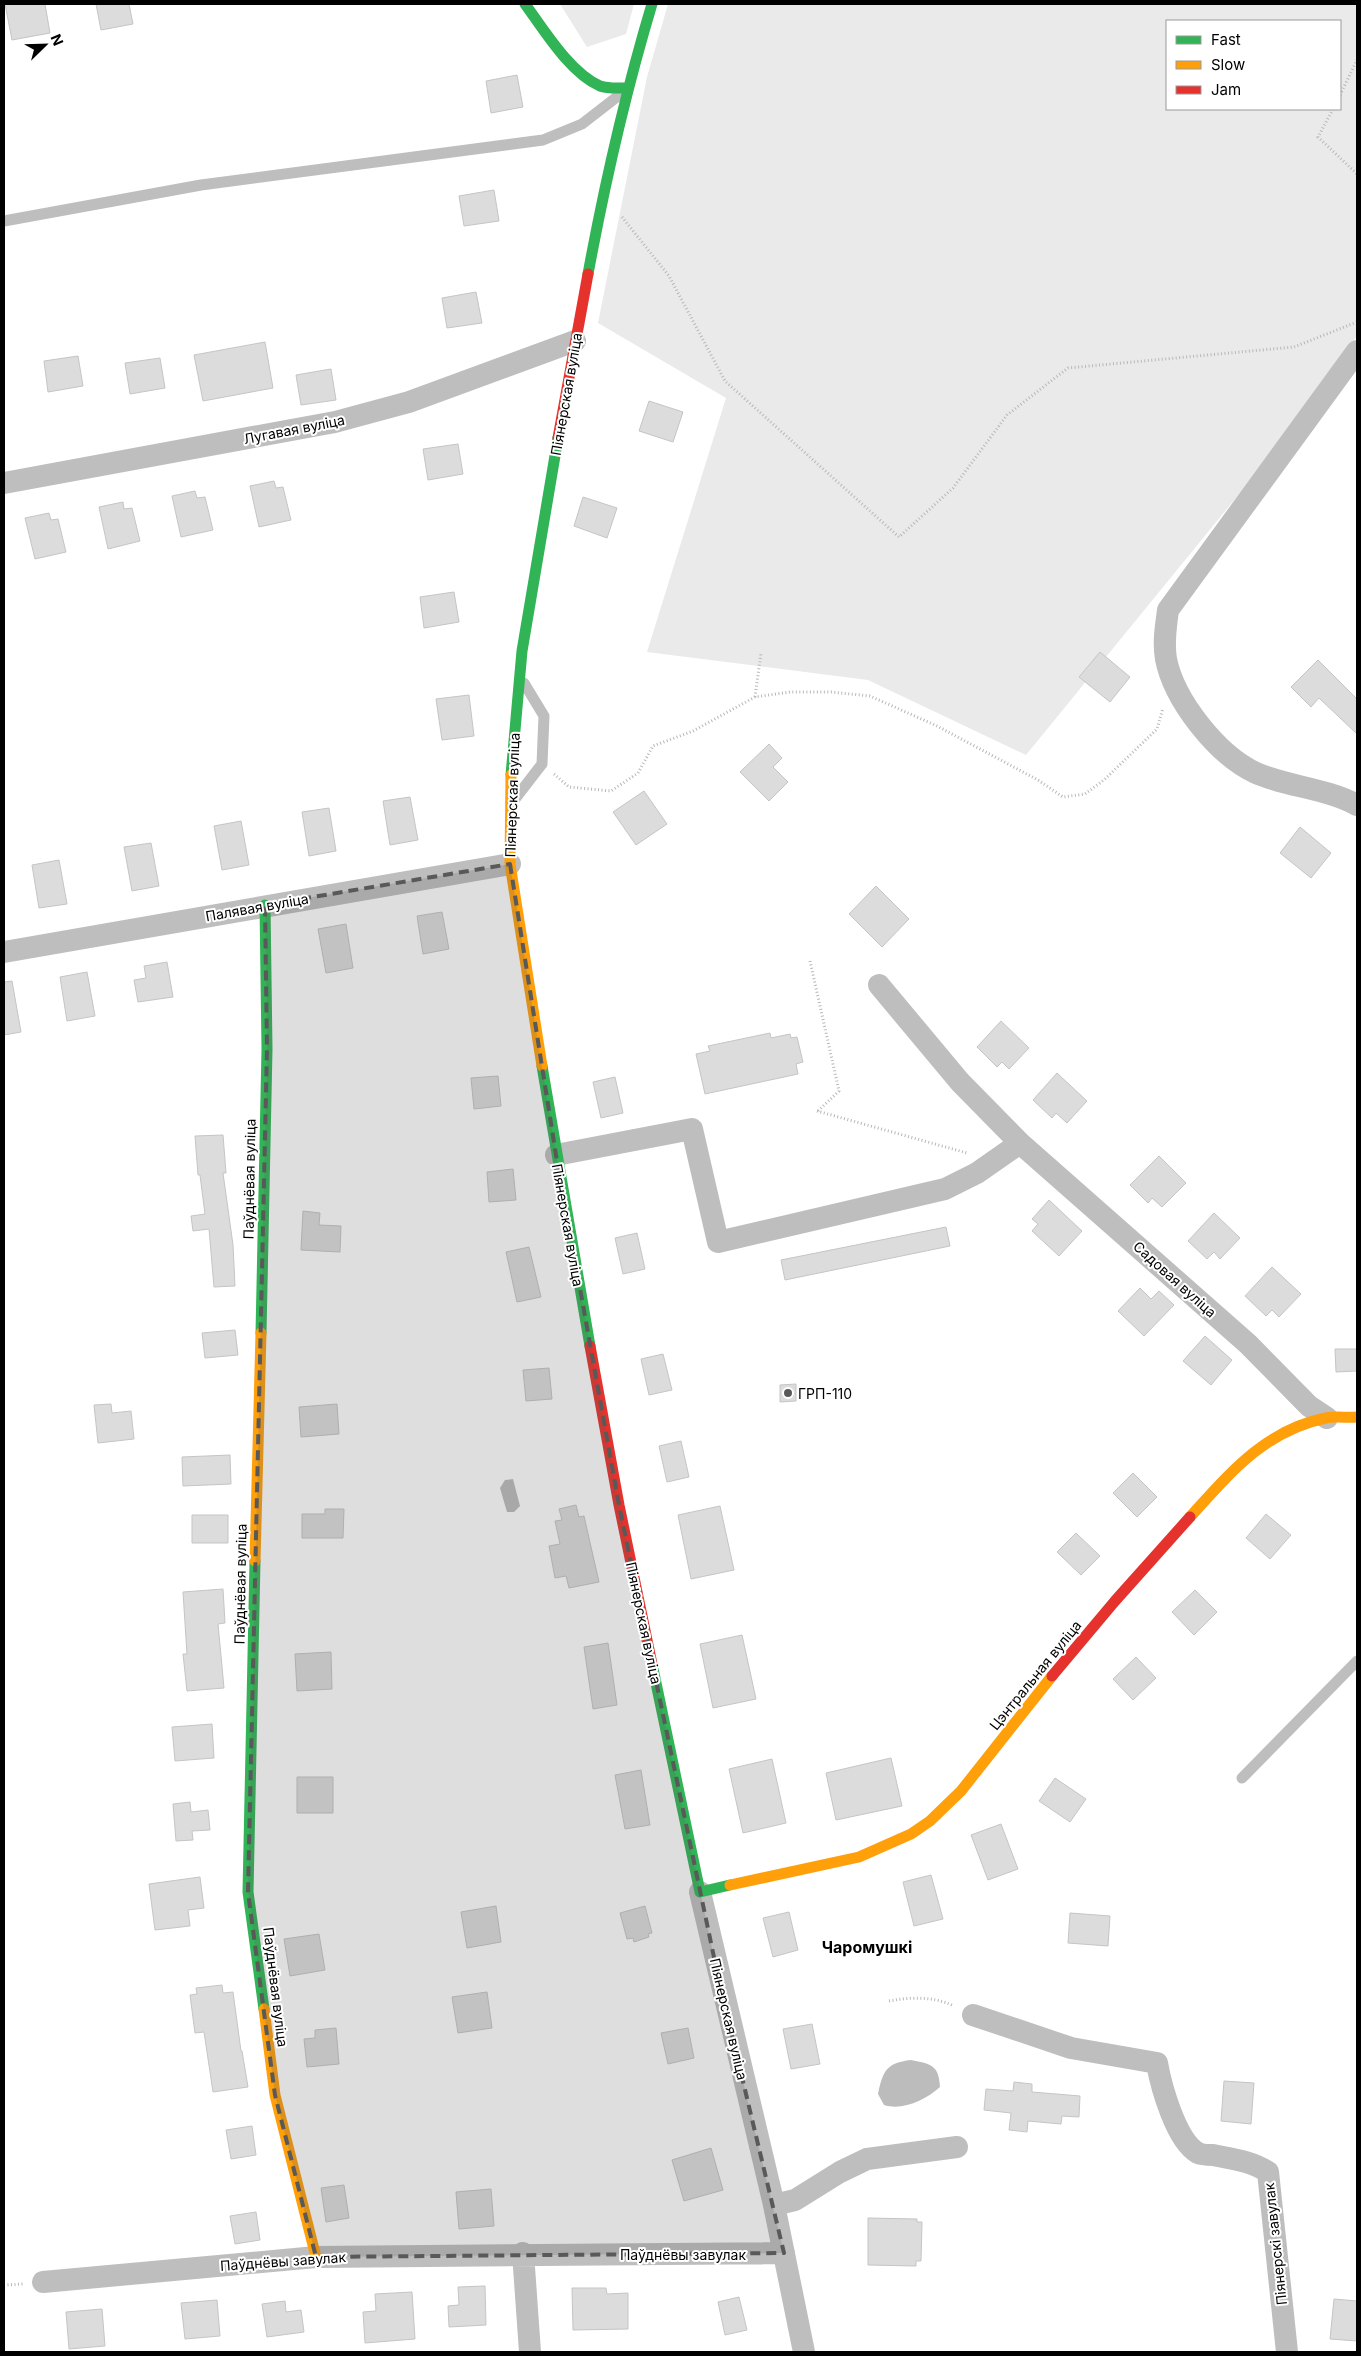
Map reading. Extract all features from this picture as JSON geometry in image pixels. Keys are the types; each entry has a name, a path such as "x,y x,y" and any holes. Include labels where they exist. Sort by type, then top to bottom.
{"street":[{"path":"524,4 563,54 584,76 601,86 627,88"},
{"name":"Піянерская вуліца","path":"652,4 627,88 603,193 575,341 520,677 512,749 509,806 510,864 556,1155 619,1505 700,1892 774,2206 804,2352"},
{"name":"Лугавая вуліца","path":"4,483 335,422 418,399 575,341"},
{"path":"1357,351 1168,610 1164,635 1166,659 1176,688 1189,712 1212,739 1238,762 1256,773 1336,796 1357,805"},
{"name":"Палявая вуліца","path":"4,952 265,905 510,864"},
{"name":"Паўднёвая вуліца","path":"265,905 267,1049 248,1892 275,2095 316,2257"},
{"name":"Садовая вуліца","path":"878,985 960,1082 1020,1143 1248,1344 1309,1406 1327,1418"},
{"path":"556,1155 692,1129 718,1242 924,1196 959,1182 1020,1143"},
{"name":"Цэнтральная вуліца","path":"700,1892 860,1857 882,1849 922,1829 956,1799 1008,1731 1099,1619 1237,1465 1257,1448 1275,1437 1327,1418 1357,1417"},
{"name":"Піянерскі завулак","path":"973,2015 1071,2048 1157,2062 1161,2087 1172,2116 1186,2140 1198,2153 1253,2162 1268,2172 1287,2352"},
{"path":"774,2206 795,2200 840,2172 867,2159 957,2147"},
{"name":"Паўднёвы завулак","path":"44,2282 316,2257 784,2253"},
{"path":"523,2254 530,2352"}],"lane":[{"path":"4,221 201,185 543,140 582,124 627,88"},
{"path":"509,806 542,764 544,716 520,677"},
{"path":"1242,1778 1357,1660"}],"path":[{"path":"1341,93 1357,60"},
{"path":"1332,110 1318,137 1357,174"},
{"path":"603,193 669,276 725,380 899,537 953,488 1007,415 1068,368 1294,347 1357,322"},
{"path":"755,697 761,653"},
{"path":"542,764 569,787 611,790 638,773 654,746 693,731 755,697 790,692 831,692 870,696 937,726 1038,780 1062,797 1085,794 1104,780 1157,729 1164,706 1181,697"},
{"path":"810,960 839,1091 817,1111 966,1152 1000,1157"},
{"path":"889,2001 915,1997 947,2002 973,2015"}],"highlighted area":[{"path":"510,864 556,1155 619,1505 719,1981 784,2253 316,2257 275,2095 248,1892 267,1049 265,905"}],"shaded area":[{"path":"560,4 634,4 626,34 587,47"},
{"path":"668,4 1357,4 1357,336 1239,494 1026,755 868,680 647,652 726,398 598,323 647,77"},
{"path":"513,1479 520,1506 514,1512 507,1512 500,1488 505,1480"},
{"path":"911,2060 929,2064 933,2067 938,2074 940,2087 914,2103 898,2107 884,2105 878,2094 884,2074 896,2063"}],"building":[{"path":"5,4 45,4 50,33 12,40"},
{"path":"96,4 129,4 133,24 101,30"},
{"path":"517,75 523,107 491,113 486,81"},
{"path":"494,190 499,221 464,226 459,196"},
{"path":"476,292 482,323 447,328 442,298"},
{"path":"265,342 273,388 203,401 194,355"},
{"path":"78,356 83,386 48,392 44,361"},
{"path":"160,358 165,388 130,394 125,363"},
{"path":"331,369 336,400 301,405 296,375"},
{"path":"649,401 683,412 673,442 639,431"},
{"path":"458,444 463,474 428,480 423,449"},
{"path":"274,481 276,488 283,487 291,520 259,527 250,486"},
{"path":"195,491 197,498 205,497 213,530 181,537 172,496"},
{"path":"583,497 617,508 607,538 574,526"},
{"path":"123,502 124,509 132,508 140,541 108,549 99,507"},
{"path":"49,513 51,520 58,519 66,552 35,559 25,518"},
{"path":"454,592 459,622 424,628 420,597"},
{"path":"1100,652 1130,677 1110,702 1079,677"},
{"path":"1318,660 1357,699 1357,734 1319,698 1311,707 1291,687"},
{"path":"469,695 474,736 442,740 436,699"},
{"path":"769,744 782,758 773,767 788,782 769,801 740,772"},
{"path":"644,791 667,824 636,845 613,812"},
{"path":"410,797 418,840 390,845 383,801"},
{"path":"329,808 336,851 309,856 302,812"},
{"path":"241,821 249,865 222,870 214,826"},
{"path":"1300,827 1331,853 1311,878 1280,853"},
{"path":"151,843 159,886 132,891 124,847"},
{"path":"59,860 67,904 39,908 32,865"},
{"path":"876,886 909,919 882,947 849,914"},
{"path":"442,912 449,949 423,954 417,916"},
{"path":"346,924 353,968 326,973 318,929"},
{"path":"167,962 173,997 138,1002 134,980 146,978 144,966"},
{"path":"87,972 95,1016 67,1021 60,977"},
{"path":"12,981 21,1032 4,1035 4,982"},
{"path":"1001,1021 1029,1048 1009,1069 1002,1062 997,1067 977,1047"},
{"path":"770,1033 771,1038 790,1034 791,1038 797,1037 803,1062 796,1064 798,1074 705,1094 696,1054 710,1051 708,1046"},
{"path":"1057,1073 1087,1101 1067,1123 1056,1113 1052,1118 1033,1100"},
{"path":"498,1076 501,1106 474,1109 471,1078"},
{"path":"615,1077 623,1113 601,1118 593,1082"},
{"path":"223,1135 226,1173 223,1173 233,1245 235,1286 214,1287 209,1229 193,1231 191,1216 205,1214 200,1175 198,1175 195,1136"},
{"path":"1159,1156 1186,1183 1162,1207 1152,1198 1148,1203 1130,1185"},
{"path":"513,1169 516,1200 489,1202 487,1172"},
{"path":"1049,1200 1082,1231 1059,1256 1032,1231 1038,1224 1032,1219"},
{"path":"303,1211 320,1213 319,1225 341,1226 340,1252 301,1250"},
{"path":"1214,1213 1240,1238 1220,1259 1214,1252 1207,1259 1188,1241"},
{"path":"946,1227 950,1246 785,1280 781,1260"},
{"path":"637,1233 645,1269 623,1274 615,1238"},
{"path":"529,1247 541,1297 517,1302 506,1252"},
{"path":"1272,1267 1301,1294 1279,1317 1272,1310 1266,1316 1245,1296"},
{"path":"1140,1288 1151,1299 1159,1291 1174,1305 1144,1336 1118,1311"},
{"path":"235,1330 238,1355 205,1358 202,1333"},
{"path":"1205,1336 1232,1360 1211,1385 1183,1361"},
{"path":"1335,1349 1357,1349 1357,1371 1336,1372"},
{"path":"663,1354 672,1390 649,1395 641,1359"},
{"path":"549,1368 552,1399 526,1401 523,1370"},
{"name":"ГРП-110","path":"796,1384 796,1401 780,1402 780,1385"},
{"path":"111,1404 112,1413 131,1411 134,1439 98,1443 94,1405"},
{"path":"337,1404 339,1434 301,1437 299,1407"},
{"path":"681,1441 689,1477 667,1482 659,1446"},
{"path":"230,1455 231,1484 183,1486 182,1457"},
{"path":"1133,1473 1157,1497 1137,1517 1113,1493"},
{"path":"576,1505 579,1517 584,1516 599,1582 569,1588 566,1576 555,1578 549,1546 560,1544 555,1521 562,1520 559,1509"},
{"path":"720,1506 734,1570 691,1579 678,1515"},
{"path":"325,1509 344,1509 343,1538 302,1538 302,1514 325,1514"},
{"path":"1266,1514 1291,1535 1270,1559 1246,1538"},
{"path":"192,1515 228,1515 228,1543 192,1543"},
{"path":"1076,1533 1100,1556 1081,1575 1057,1552"},
{"path":"223,1589 225,1623 218,1624 224,1688 187,1691 183,1654 187,1654 183,1592"},
{"path":"1195,1590 1217,1612 1194,1635 1172,1612"},
{"path":"742,1635 756,1699 713,1708 700,1644"},
{"path":"608,1643 617,1705 593,1709 584,1647"},
{"path":"331,1652 332,1689 297,1691 295,1654"},
{"path":"1136,1657 1156,1678 1133,1700 1113,1679"},
{"path":"212,1724 214,1758 175,1761 172,1727"},
{"path":"891,1758 902,1806 836,1820 826,1773"},
{"path":"772,1759 786,1823 743,1833 729,1769"},
{"path":"641,1770 650,1825 625,1829 615,1775"},
{"path":"297,1777 333,1777 333,1813 297,1813"},
{"path":"1055,1778 1086,1799 1070,1822 1039,1801"},
{"path":"190,1802 191,1812 208,1810 210,1830 192,1831 193,1840 176,1841 173,1804"},
{"path":"1001,1824 1018,1869 988,1880 971,1835"},
{"path":"931,1875 943,1919 914,1926 903,1882"},
{"path":"200,1877 204,1908 188,1910 190,1926 155,1930 149,1884"},
{"path":"496,1906 501,1942 467,1948 461,1912"},
{"path":"645,1906 652,1933 648,1934 649,1937 634,1942 633,1938 627,1939 620,1913"},
{"path":"789,1912 798,1950 773,1957 763,1918"},
{"path":"1070,1913 1110,1916 1108,1946 1068,1943"},
{"path":"319,1934 325,1970 290,1976 284,1939"},
{"path":"222,1985 223,1993 233,1992 248,2087 213,2092 204,2032 195,2033 190,1995 197,1994 196,1988"},
{"path":"487,1992 492,2028 458,2033 452,1997"},
{"path":"812,2024 820,2064 791,2069 783,2029"},
{"path":"336,2028 339,2064 307,2067 304,2039 315,2038 315,2030"},
{"path":"688,2028 694,2058 668,2064 661,2033"},
{"path":"1224,2081 1254,2083 1251,2124 1221,2121"},
{"path":"1014,2082 1032,2084 1032,2092 1080,2096 1079,2117 1062,2116 1061,2124 1028,2121 1027,2132 1009,2130 1011,2113 984,2110 986,2089 1013,2091"},
{"path":"252,2126 256,2155 231,2159 226,2130"},
{"path":"711,2148 723,2190 684,2201 672,2160"},
{"path":"344,2185 349,2218 326,2222 321,2188"},
{"path":"491,2189 494,2226 459,2229 456,2192"},
{"path":"256,2212 260,2240 235,2244 230,2216"},
{"path":"868,2218 917,2219 917,2222 922,2222 921,2261 916,2261 916,2266 868,2265"},
{"path":"485,2286 486,2325 449,2327 448,2306 459,2305 458,2287"},
{"path":"572,2288 606,2288 607,2294 628,2293 628,2329 573,2330"},
{"path":"412,2292 415,2339 365,2343 363,2312 376,2311 375,2294"},
{"path":"739,2297 747,2330 725,2335 718,2302"},
{"path":"1334,2299 1357,2301 1357,2341 1330,2339"},
{"path":"217,2300 220,2336 185,2339 181,2303"},
{"path":"285,2301 286,2312 301,2310 304,2332 267,2337 262,2304"},
{"path":"102,2309 105,2346 69,2349 66,2312"}],"traffic: fast":[{"path":"525,4 558,50 578,71 600,86 627,88"},
{"path":"588,274 616,138 652,4"},
{"path":"511,775 522,651 558,438"},
{"path":"261,1333 267,1049 265,905"},
{"path":"542,1066 590,1346"},
{"path":"255,1561 248,1892 264,2009"},
{"path":"652,1664 700,1892 730,1885"}],"traffic: slow":[{"path":"511,775 510,864 542,1066"},
{"path":"255,1561 261,1333"},
{"path":"1190,1517 1234,1470 1266,1443 1284,1432 1330,1417 1357,1417"},
{"path":"730,1885 859,1857 911,1834 930,1821 961,1791 1052,1676"},
{"path":"264,2009 275,2095 316,2257"}],"traffic: jam":[{"path":"558,438 588,274"},
{"path":"590,1346 619,1505 652,1664"},
{"path":"1052,1676 1115,1601 1190,1517"}],"place":[{"name":"ГРП-110","path":"788,1393"}],"district":[{"name":"Чаромушкі","path":"867,1947"}]}
